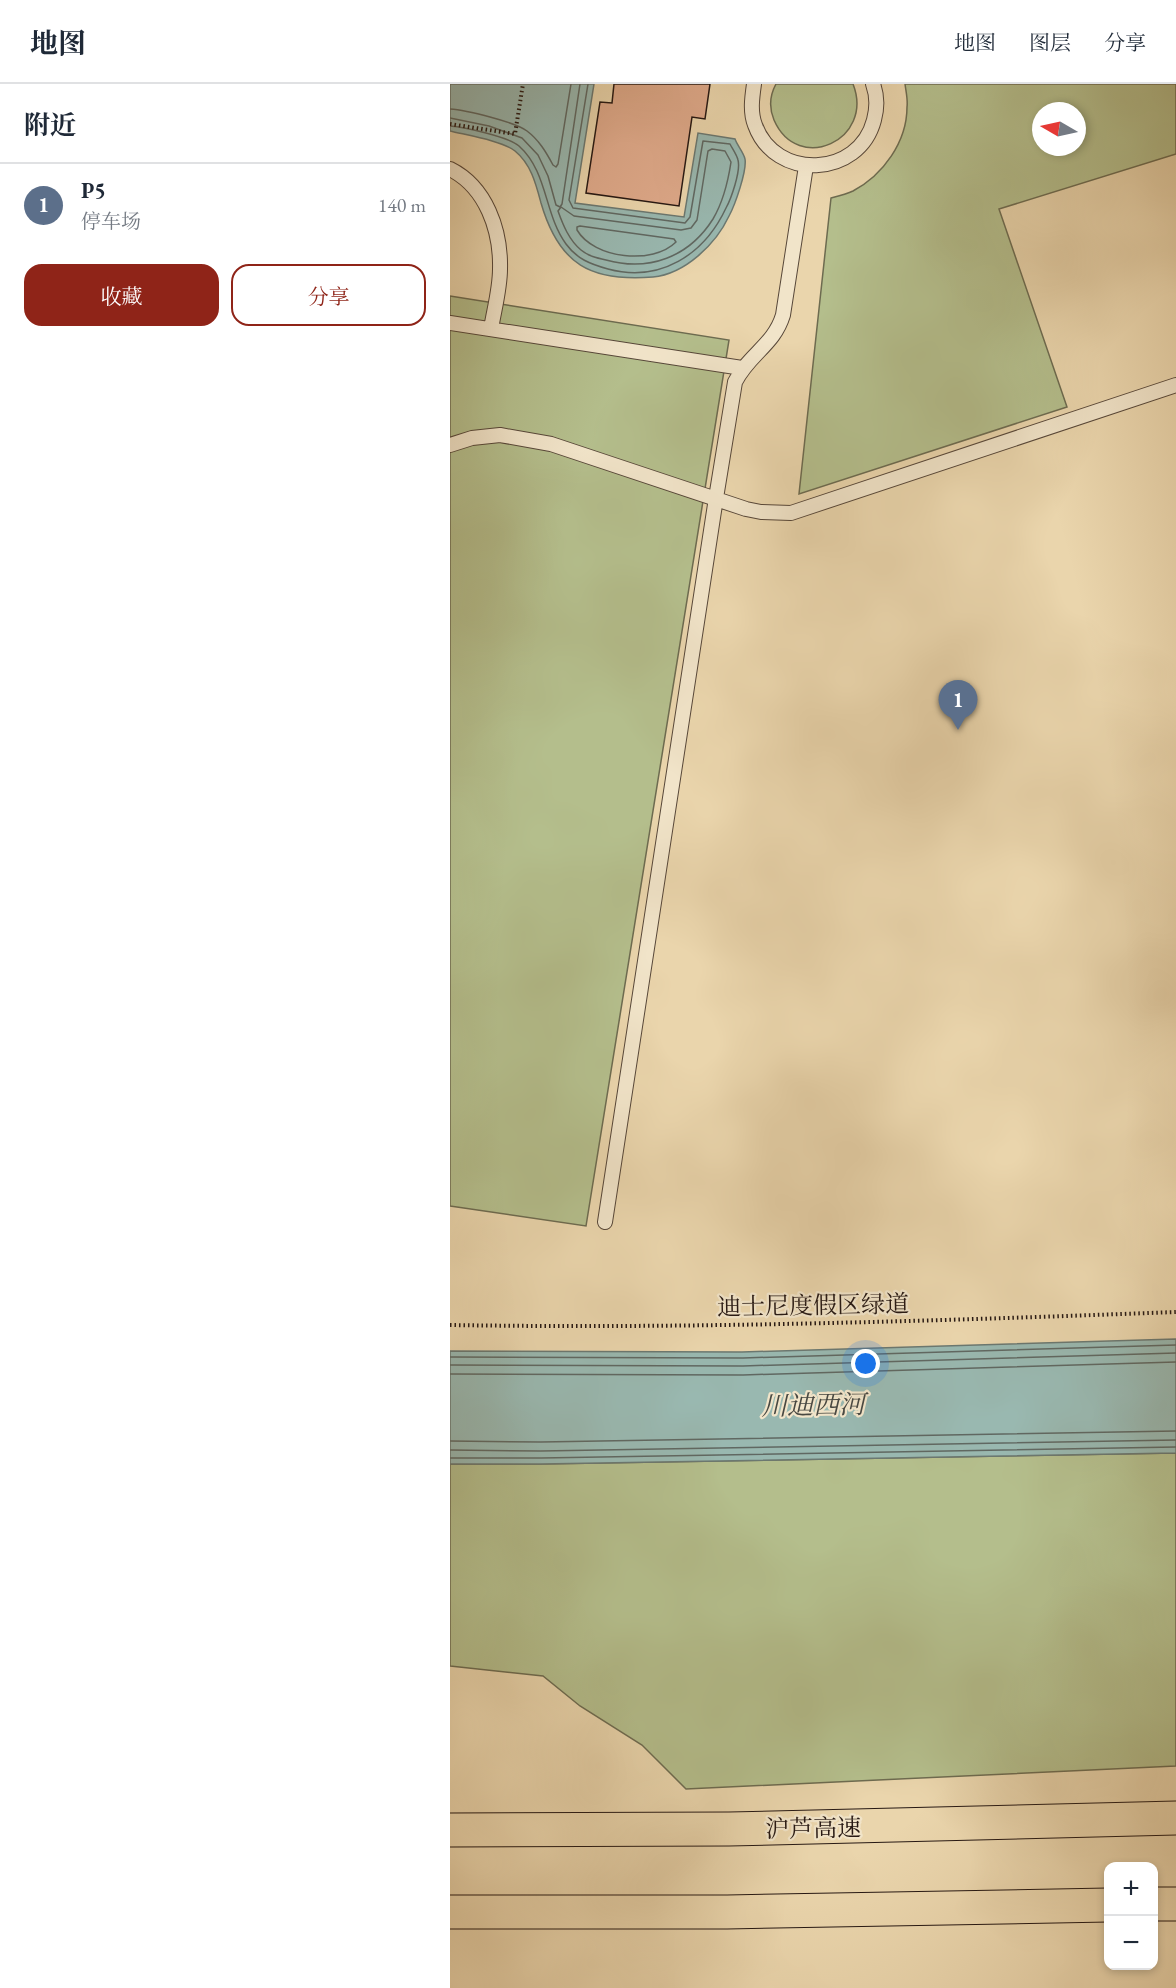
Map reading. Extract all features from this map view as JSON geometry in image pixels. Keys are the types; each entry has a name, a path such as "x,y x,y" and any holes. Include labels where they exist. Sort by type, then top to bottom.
{"highway":[{"name":"沪芦高速","path":"450,1830 729,1829 1176,1818"},
{"path":"1158,1904 1176,1904"},
{"path":"450,1912 727,1912 1104,1905"}],"lane":[{"path":"754,84 751,104 754,125 765,143 781,158 801,166 822,166 842,160 859,147 871,130 876,110 873,84"},
{"path":"605,1222 735,382 742,368 780,326 806,166"},
{"path":"450,169 462,175 483,200 498,238 500,271 491,329"},
{"path":"450,323 742,368"},
{"path":"450,446 472,438 500,435 551,444 760,512 791,513 1176,385"}],"path":[{"path":"450,124 515,134 523,84"},
{"name":"迪士尼度假区绿道","path":"450,1325 572,1327 823,1324 1176,1312"}],"green space":[{"path":"776,84 853,84 857,104 853,121 844,135 831,144 815,148 800,145 785,137 774,120 771,102"},
{"path":"905,84 1176,84 1176,154 999,209 1067,407 799,494 831,198 851,192 883,167 903,133 907,102"},
{"path":"450,296 729,340 586,1226 450,1206"},
{"path":"1176,1453 1176,1766 686,1789 642,1745 580,1706 543,1676 450,1666 450,1464"}],"water":[{"path":"450,84 594,84 575,203 684,217 698,133 735,139 745,164 740,188 731,211 723,227 708,247 677,270 665,275 631,278 595,272 580,265 557,241 548,224 532,175 521,156 502,144 450,131"},
{"name":"川迪西河","path":"1176,1339 1176,1453 450,1464 450,1351 742,1352"}],"building":[{"path":"614,84 710,84 705,119 692,117 679,206 586,193 600,102 612,103"}],"place":[{"name":"P5","path":"958,730"}]}
